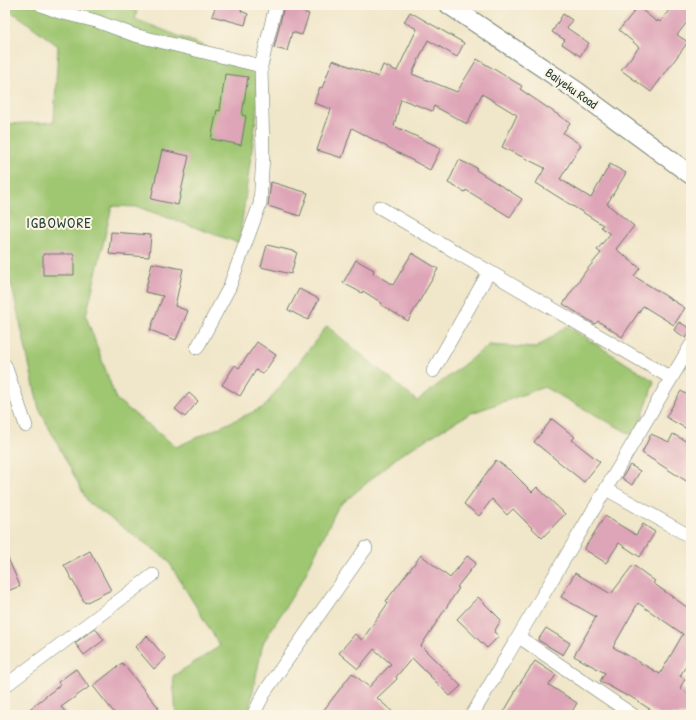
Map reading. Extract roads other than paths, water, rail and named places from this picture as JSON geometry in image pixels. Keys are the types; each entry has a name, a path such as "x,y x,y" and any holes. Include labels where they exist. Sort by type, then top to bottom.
{"main road":[{"name":"Baiyeku Road","path":"449,5 577,91 691,175"}],"street":[{"path":"41,5 59,12 134,34 262,66"},
{"path":"197,348 229,288 260,204 263,156 262,66 276,5"},
{"path":"379,207 672,378"},
{"path":"433,371 489,272"},
{"path":"472,715 691,345"},
{"path":"5,365 26,426"},
{"path":"606,489 691,537"},
{"path":"253,715 266,690 366,548"},
{"path":"5,686 153,575"},
{"path":"519,637 633,715"}],"district":[{"name":"IGBOWORE","path":"59,222"}]}
